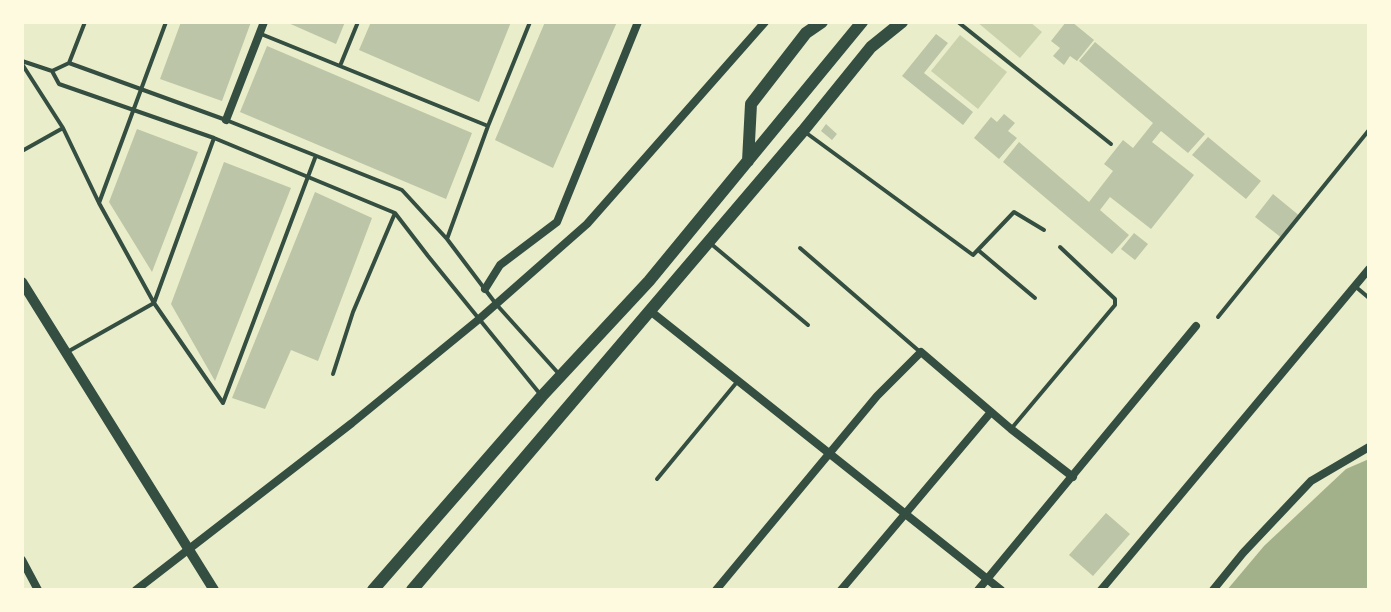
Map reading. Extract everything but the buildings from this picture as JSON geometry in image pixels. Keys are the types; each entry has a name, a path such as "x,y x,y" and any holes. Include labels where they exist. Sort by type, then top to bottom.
{"highway":[{"path":"748,161 751,104 802,28 822,22"},
{"path":"849,37 853,22"},
{"path":"373,590 542,396 649,281 862,22"},
{"path":"412,590 803,131 889,22"},
{"path":"871,47 902,22"}],"street":[{"path":"226,120 264,22"},
{"path":"485,289 500,265 557,222 638,22"},
{"path":"136,590 352,423 478,320 587,224 765,22"},
{"path":"1101,590 1369,269"},
{"path":"22,282 214,590"},
{"path":"649,310 1001,590"},
{"path":"978,590 1196,326"},
{"path":"720,589 829,452 877,396 921,352 1073,477"},
{"path":"841,590 991,412"},
{"path":"1213,590 1243,553 1311,481 1369,447"},
{"path":"22,561 38,590"}],"lane":[{"path":"22,62 52,71 69,63 85,22"},
{"path":"99,203 166,22"},
{"path":"340,66 358,22"},
{"path":"447,239 530,22"},
{"path":"958,22 1111,144"},
{"path":"259,33 488,126"},
{"path":"22,62 63,128 99,203 154,303 223,403 316,157"},
{"path":"69,63 226,120 402,190 447,239 496,304 561,376"},
{"path":"52,71 59,84 214,138 395,213 542,396"},
{"path":"22,151 63,128"},
{"path":"1218,317 1369,130"},
{"path":"803,131 973,255 1014,212 1044,230"},
{"path":"67,353 154,303 214,138"},
{"path":"333,374 353,312 395,213"},
{"path":"708,241 808,325"},
{"path":"1011,429 1115,305 1115,299 1060,247"},
{"path":"800,248 921,352"},
{"path":"978,250 1035,298"},
{"path":"1355,286 1369,298"},
{"path":"657,479 739,380"}],"shaded area":[{"path":"977,22 1030,22 1042,32 1020,58"},
{"path":"960,35 1007,72 978,109 931,71"},
{"path":"1369,459 1369,590 1227,590 1264,546 1346,469"}]}
